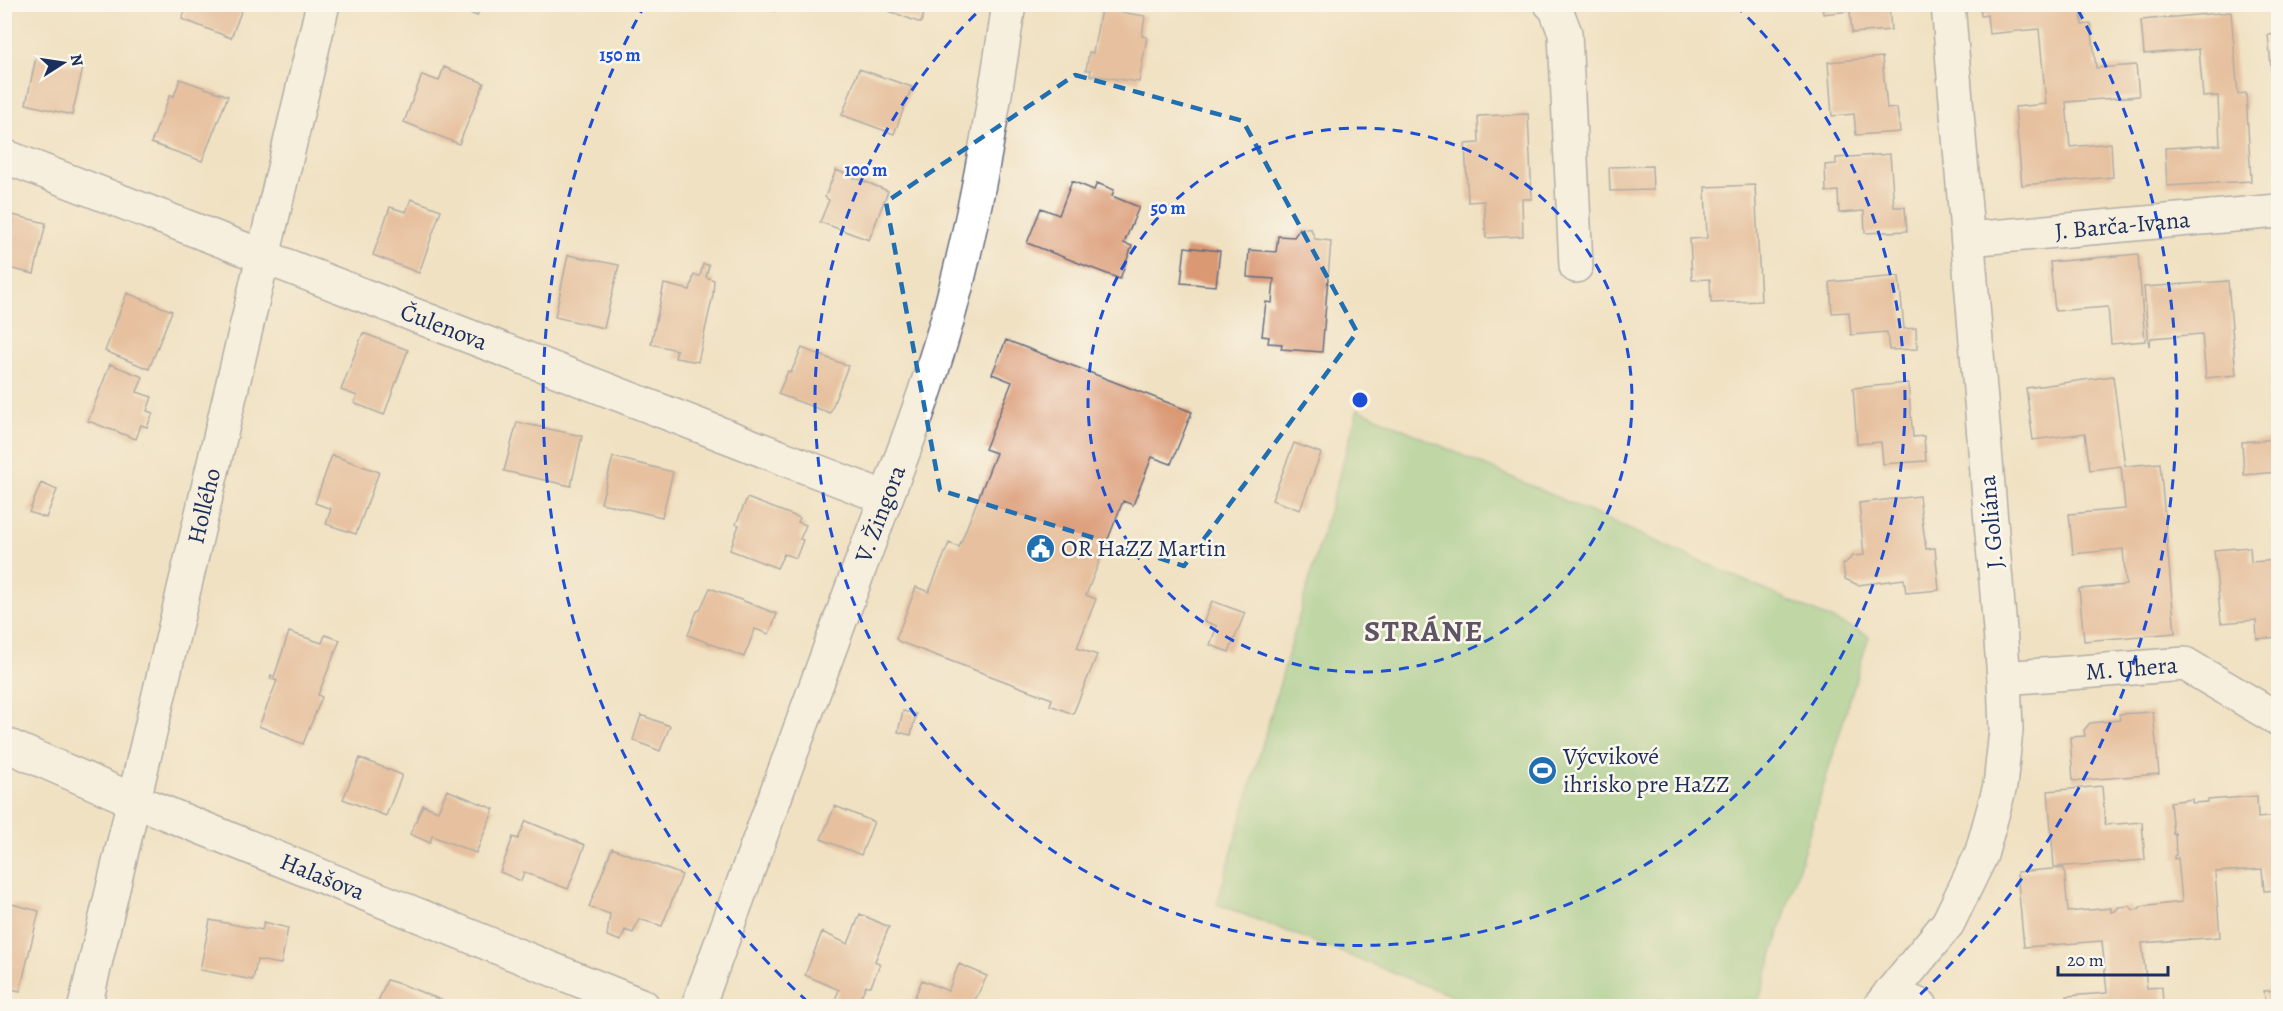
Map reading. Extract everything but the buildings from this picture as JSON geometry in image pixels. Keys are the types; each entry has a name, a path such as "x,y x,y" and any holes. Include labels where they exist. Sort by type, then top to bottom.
{"street":[{"name":"Hollého","path":"85,1006 323,4"},
{"name":"V. Žingora","path":"698,1006 921,408 950,309 990,133 1009,4"},
{"path":"1551,4 1555,7 1565,33 1576,266"},
{"name":"J. Goliána","path":"1885,1000 1948,923 1981,855 2000,786 2006,730 2004,678 1969,239 1948,4"},
{"name":"Čulenova","path":"4,156 886,498"},
{"name":"J. Barča-Ivana","path":"1969,239 2278,211"},
{"name":"M. Uhera","path":"2004,678 2185,664 2278,719"},
{"name":"Halašova","path":"4,744 133,800 643,1006"},
{"path":"1885,1000 1920,1006"}],"highlighted area":[{"path":"1075,75 1243,121 1357,332 1184,566 940,490 886,202"}],"green space":[{"name":"Výcvikové ihrisko pre HaZZ","path":"1358,409 1869,636 1757,1006 1478,1006 1217,904"}],"place":[{"name":"OR HaZZ Martin","path":"1040,548"},
{"name":"Výcvikové ihrisko pre HaZZ","path":"1542,770"}],"district":[{"name":"STRÁNE","path":"1424,631"}]}
